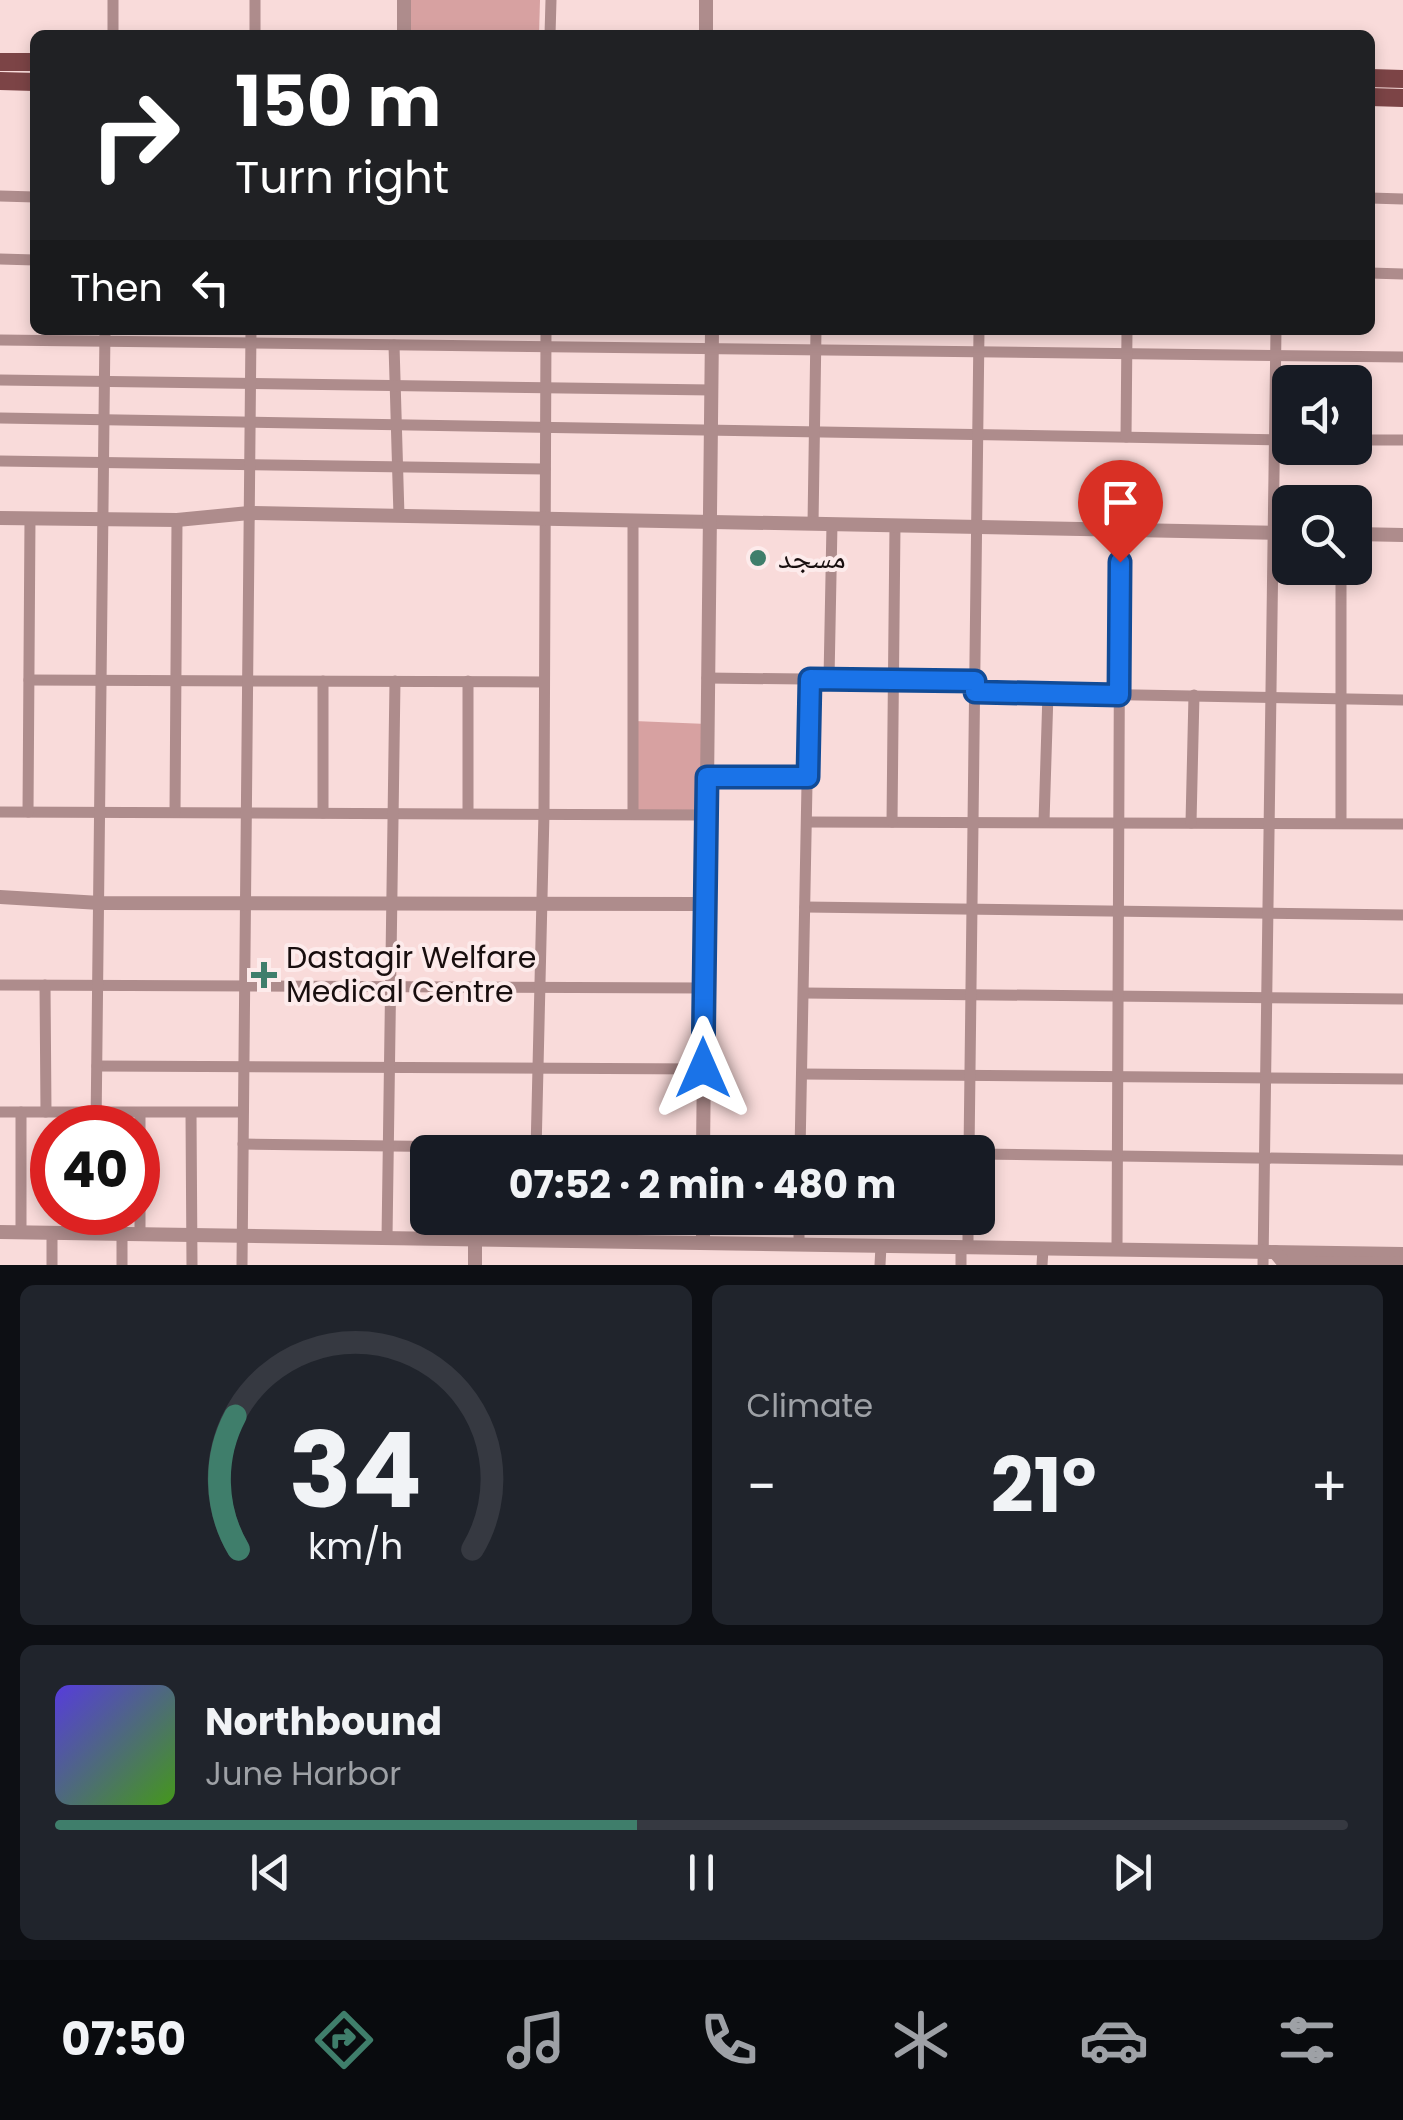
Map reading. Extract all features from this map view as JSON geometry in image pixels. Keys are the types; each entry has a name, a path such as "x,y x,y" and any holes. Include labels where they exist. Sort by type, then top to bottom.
{"main road":[{"path":"0,62 30,62"},
{"path":"1375,78 1403,78"},
{"path":"0,81 30,82"},
{"path":"1375,98 1403,98"}],"street":[{"path":"113,30 114,0"},
{"path":"255,0 255,30"},
{"path":"404,0 404,30"},
{"path":"550,30 551,0"},
{"path":"706,0 706,30"},
{"path":"0,196 30,196"},
{"path":"1375,198 1403,199"},
{"path":"0,260 30,260"},
{"path":"1375,273 1403,274"},
{"path":"398,335 400,516"},
{"path":"536,1135 544,813 546,335"},
{"path":"703,1135 712,335"},
{"path":"813,524 816,335"},
{"path":"969,1135 979,335"},
{"path":"1126,437 1127,335"},
{"path":"1276,335 1276,365"},
{"path":"96,1105 105,336"},
{"path":"242,1265 251,336"},
{"path":"0,340 251,336 397,345 1403,356"},
{"path":"0,380 712,390"},
{"path":"0,418 1272,440"},
{"path":"1372,440 1403,440"},
{"path":"0,461 544,469"},
{"path":"0,518 177,520 249,513 1272,532"},
{"path":"28,812 30,518"},
{"path":"175,812 177,520"},
{"path":"633,520 633,814"},
{"path":"829,680 832,524"},
{"path":"892,822 895,525"},
{"path":"1117,1250 1120,529"},
{"path":"1372,535 1403,536"},
{"path":"1267,1256 1264,1158 1272,585"},
{"path":"1341,585 1341,824"},
{"path":"708,678 893,680 1048,693 1403,700"},
{"path":"800,1135 810,679"},
{"path":"29,680 543,682"},
{"path":"323,681 323,812"},
{"path":"387,1238 395,904 395,681"},
{"path":"468,682 468,813"},
{"path":"1044,822 1048,693"},
{"path":"1191,823 1194,695"},
{"path":"707,777 808,777"},
{"path":"0,812 705,816"},
{"path":"807,822 1403,824"},
{"path":"0,897 100,903 703,904"},
{"path":"805,907 1403,915"},
{"path":"0,985 703,988"},
{"path":"46,985 46,1105"},
{"path":"804,993 1403,998"},
{"path":"97,1066 703,1068"},
{"path":"802,1074 1403,1079"},
{"path":"0,1112 30,1112"},
{"path":"22,1112 22,1232"},
{"path":"191,1112 192,1265"},
{"path":"160,1113 244,1112"},
{"path":"243,1144 410,1147"},
{"path":"995,1154 1403,1160"},
{"path":"0,1232 30,1232"},
{"path":"160,1234 1042,1248 1267,1256 1403,1254"},
{"path":"52,1235 52,1265"},
{"path":"122,1235 122,1265"},
{"path":"536,1235 536,1240"},
{"path":"703,1235 703,1243"},
{"path":"798,1235 798,1244"},
{"path":"961,1265 966,1235"},
{"path":"474,1240 475,1265"},
{"path":"880,1246 880,1265"},
{"path":"1042,1248 1042,1265"},
{"path":"1267,1256 1284,1263 1403,1264"}],"shaded area":[{"path":"409,0 540,0 539,30 409,30"},
{"path":"634,721 707,724 705,815 633,814"}],"place":[{"name":"مسجد","path":"758,558"},
{"name":"Dastagir Welfare Medical Centre","path":"264,975"}],"route":[{"path":"703,1068 707,777 808,777 810,679 975,681 975,692 1119,695 1120,562"}]}
